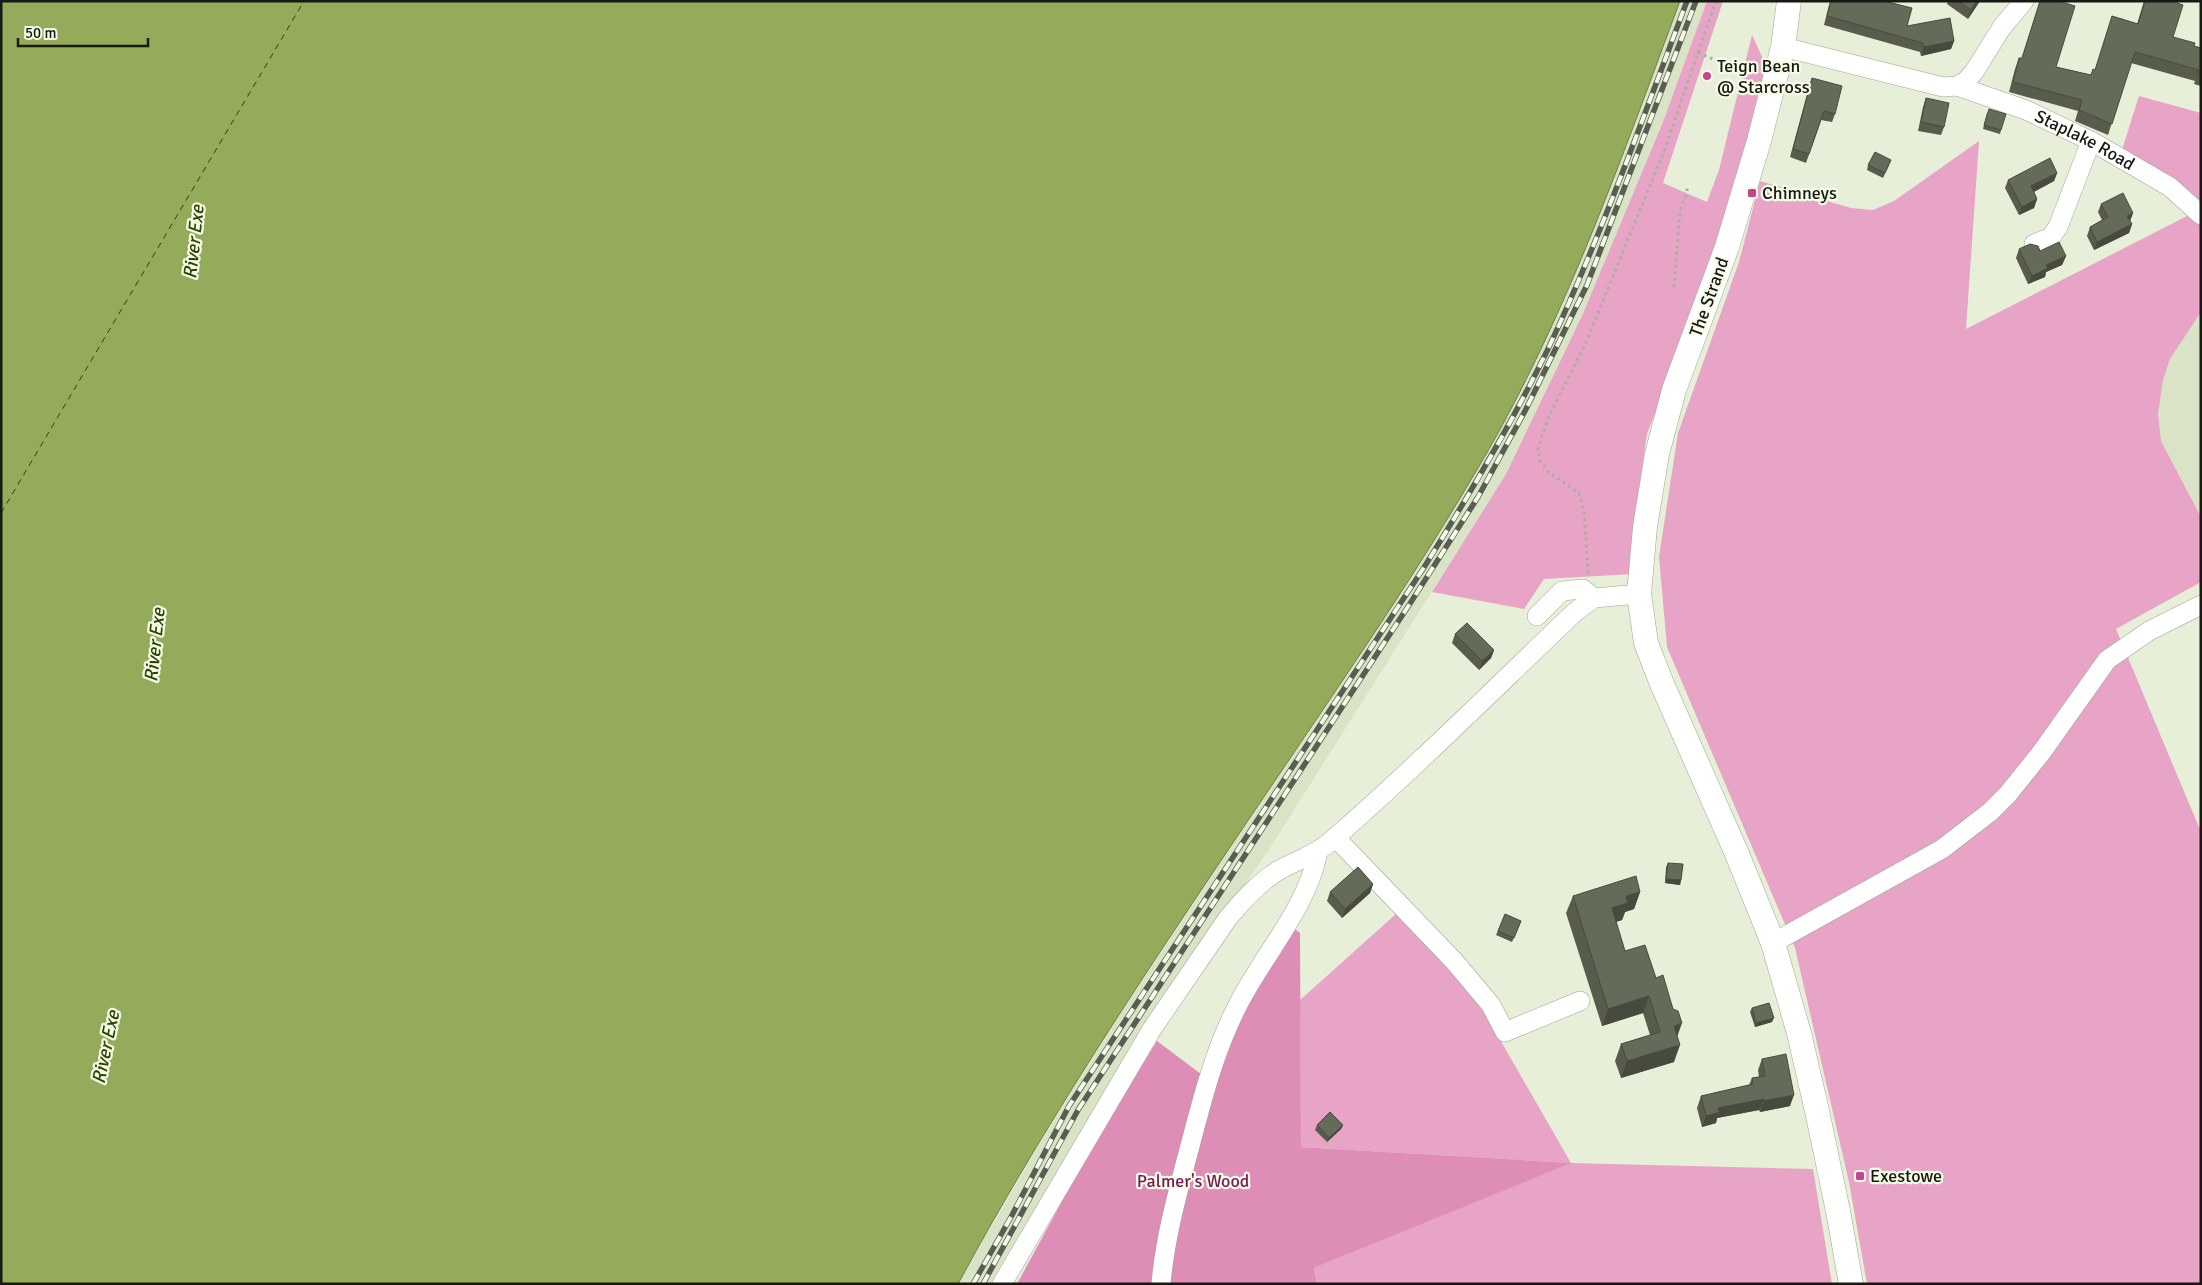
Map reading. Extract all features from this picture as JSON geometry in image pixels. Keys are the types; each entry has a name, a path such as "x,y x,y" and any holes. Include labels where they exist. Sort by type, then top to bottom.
{"main road":[{"name":"The Strand","path":"1789,1 1783,47 1759,141 1727,247 1674,390 1656,454 1644,527 1639,594 1646,643 1662,684 1737,854 1773,943 1799,1033 1817,1111 1851,1284"}],"street":[{"path":"1957,86 1966,81 1974,72 2002,27 2024,1"},
{"name":"Staplake Road","path":"1783,47 1943,87 1957,86 2026,110 2091,141 2170,188 2201,215"},
{"path":"2034,244 2051,237 2058,227 2091,141"},
{"path":"1537,616 1562,591 1583,589 1594,598"},
{"path":"1002,1284 1152,1029 1228,918 1250,894 1279,870 1318,852 1335,838 1430,751 1575,612 1594,598 1639,594"},
{"path":"1773,943 1942,849 1990,812 2008,794 2041,753 2107,660 2149,631 2201,605"},
{"path":"1335,838 1454,961 1491,1005 1505,1032 1580,1001"},
{"path":"1161,1284 1163,1260 1183,1170 1218,1048 1240,999 1288,922 1310,879 1318,852"}],"path":[{"path":"1594,598 1587,571 1584,510 1579,494 1548,472 1540,461 1538,449 1548,418 1584,347 1656,171 1716,1"},
{"path":"1698,53 1720,62"},
{"path":"1674,287 1680,210 1687,194 1687,186"}],"shaded area":[{"path":"1680,1 1707,1 1663,122 1582,316 1506,474 1270,848 1159,1010 1006,1256 991,1284 958,1284 1057,1114 1123,1010 1214,871 1357,661 1488,451 1526,381 1573,277 1624,151"},
{"path":"1707,1 1723,1 1663,183 1707,202 1719,170 1752,35 1767,67 1722,240 1647,434 1633,528 1633,574 1544,579 1524,609 1432,592 1506,474 1582,316 1663,122"},
{"path":"2139,96 2201,113 2201,208 2122,150"},
{"path":"1979,141 1966,329 2189,215 2201,224 2201,312 2170,359 2163,380 2158,414 2161,441 2201,517 2201,582 2116,629 2201,832 2201,1284 1867,1284 1849,1182 1795,948 1667,647 1659,557 1678,433 1739,262 1760,181 1851,208 1873,210 1894,201"},
{"path":"2201,312 2201,517 2161,441 2158,414 2163,380 2170,359"},
{"path":"1396,914 1445,957 1487,1017 1571,1163 1813,1169 1832,1284 1317,1284 1314,1268 1570,1163 1301,1147 1300,1000"}],"green space":[{"name":"Palmer's Wood","path":"1290,925 1300,933 1301,1147 1571,1163 1314,1268 1317,1284 1017,1284 1085,1159 1157,1041 1201,1074 1227,1042"}],"water":[{"name":"River Exe","path":"1,1 1680,1 1616,173 1569,287 1517,397 1488,451 1382,621 1188,909 1108,1032 1031,1157 958,1284 1,1284"}],"building":[{"path":"1831,1 1884,1 1912,8 1907,26 1950,18 1954,41 1924,47 1923,43 1827,16"},
{"path":"1958,1 1977,1 1971,10"},
{"path":"2040,1 2059,1 2075,6 2056,67 2091,75 2093,69 2095,70 2112,16 2138,24 2145,1 2172,1 2183,5 2173,37 2195,43 2194,46 2201,48 2201,74 2198,73 2199,70 2135,52 2112,124 2079,110 2082,100 2013,82 2019,58 2022,58"},
{"path":"1812,78 1842,86 1835,114 1824,111 1809,154 1793,149"},
{"path":"1926,98 1949,103 1944,127 1921,122"},
{"path":"1989,109 2006,114 2001,130 1984,125"},
{"path":"1875,152 1891,160 1885,173 1868,165"},
{"path":"2050,158 2057,173 2031,186 2037,199 2022,207 2008,180"},
{"path":"2123,193 2133,213 2127,216 2132,224 2097,242 2090,227 2108,217 2101,204"},
{"path":"2059,242 2066,256 2046,265 2048,268 2032,276 2019,249 2030,244 2038,246 2040,251"},
{"path":"1467,623 1494,650 1482,661 1455,634"},
{"path":"1668,863 1683,864 1681,880 1666,879"},
{"path":"1358,867 1373,884 1345,909 1330,892"},
{"path":"1636,876 1640,892 1626,896 1628,903 1612,908 1625,951 1645,945 1656,978 1663,975 1673,1009 1678,1011 1682,1023 1674,1026 1680,1045 1627,1061 1621,1044 1660,1032 1649,996 1608,1009 1573,896"},
{"path":"1505,914 1521,921 1514,938 1498,931"},
{"path":"1769,1003 1774,1018 1756,1023 1752,1008"},
{"path":"1786,1054 1794,1095 1718,1108 1720,1112 1706,1116 1701,1096 1753,1084 1752,1078 1765,1076 1762,1059"},
{"path":"1330,1112 1343,1125 1329,1138 1317,1125"}],"ferry route":[{"path":"1,513 304,1"}],"railway":[{"path":"973,1284 1011,1217 1069,1106 1423,569 1473,488 1504,433 1548,349 1586,263 1621,177 1687,1"},
{"path":"983,1284 1078,1110 1478,497 1525,411 1587,285 1696,1"}],"place":[{"name":"Teign Bean @ Starcross","path":"1707,76"},
{"name":"Chimneys","path":"1752,193"},
{"name":"Exestowe","path":"1860,1176"}]}
